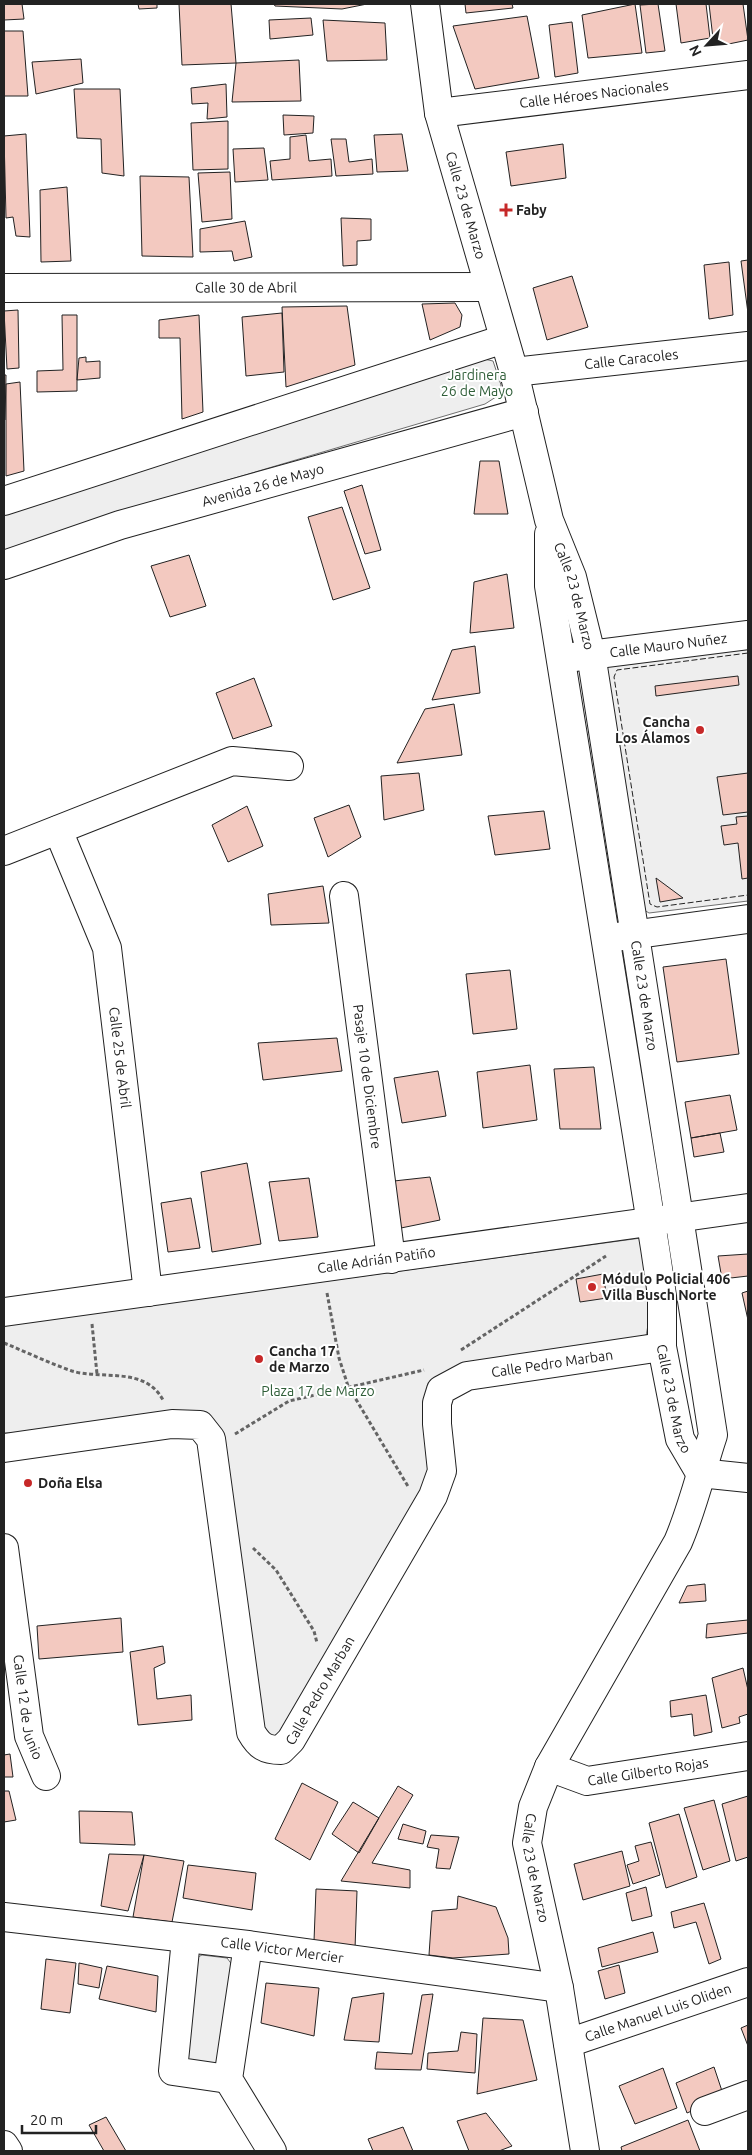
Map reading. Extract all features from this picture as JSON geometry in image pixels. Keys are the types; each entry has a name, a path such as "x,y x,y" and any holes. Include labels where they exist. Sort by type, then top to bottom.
{"street":[{"name":"Calle 23 de Marzo","path":"425,4 439,113 514,372 549,520 572,578 591,654 713,1435 700,1473 691,1513 678,1542 549,1767 532,1806 527,1843 559,1988 585,2151"},
{"name":"Calle Héroes Nacionales","path":"439,113 748,75"},
{"name":"Calle 30 de Abril","path":"4,288 489,287"},
{"path":"4,501 504,339"},
{"name":"Calle Caracoles","path":"514,372 748,346"},
{"name":"Avenida 26 de Mayo","path":"4,565 120,525 524,412"},
{"name":"Calle 23 de Marzo","path":"549,520 549,586 649,1223 662,1295 662,1347 680,1439 700,1473"},
{"name":"Calle Mauro Nuñez","path":"560,658 748,635"},
{"path":"4,851 232,761 289,766"},
{"name":"Calle 25 de Abril","path":"58,830 107,948 148,1292"},
{"name":"Pasaje 10 de Diciembre","path":"344,896 391,1259"},
{"path":"605,938 748,920"},
{"name":"Calle Adrián Patiño","path":"4,1312 748,1208"},
{"name":"Calle Pedro Marban","path":"211,1438 250,1732 257,1743 267,1750 280,1750 292,1740 424,1511 442,1471 437,1403 441,1390 448,1384 467,1376 662,1347"},
{"path":"4,1448 172,1424 200,1425 211,1438"},
{"path":"700,1473 748,1478"},
{"name":"Calle 12 de Junio","path":"4,1548 29,1736 46,1776"},
{"name":"Calle Gilberto Rojas","path":"549,1767 587,1781 748,1756"},
{"name":"Calle Victor Mercier","path":"4,1917 186,1939 248,1944 559,1988"},
{"path":"186,1939 173,2071 228,2079"},
{"path":"248,1944 228,2079 272,2151"},
{"name":"Calle Manuel Luis Oliden","path":"568,2043 748,1982"},
{"path":"705,2110 748,2095"},
{"path":"4,2145 8,2151"}],"path":[{"path":"458,1352 606,1256"},
{"path":"323,1268 339,1358 348,1386 424,1511"},
{"path":"90,1300 97,1374"},
{"path":"4,1343 71,1371 83,1374 123,1376 151,1386 161,1397 172,1424"},
{"path":"211,1438 224,1441 289,1401 433,1368"},
{"path":"223,1527 237,1534 276,1570 293,1595 314,1632 324,1683"}],"green space":[{"name":"Jardinera 26 de Mayo","path":"484,359 493,361 501,385 499,395 485,404 120,512 4,552 4,514"},
{"path":"748,642 748,901 649,913 641,908 605,667"},
{"name":"Plaza 17 de Marzo","path":"641,1238 649,1302 648,1327 645,1340 447,1376 434,1470 276,1738 261,1730 219,1437 4,1433 4,1325"},
{"path":"202,1955 227,1958 233,1966 220,2068 183,2062 198,1957"}],"building":[{"path":"4,4 22,4 24,19 4,20"},
{"path":"138,4 157,4 157,8 139,9"},
{"path":"179,4 231,4 236,63 182,65"},
{"path":"274,4 367,4 342,9 275,6"},
{"path":"465,4 512,4 513,8 466,13"},
{"path":"635,4 642,53 588,58 582,15"},
{"path":"658,4 665,51 646,53 640,5"},
{"path":"676,4 706,4 710,38 681,43"},
{"path":"709,4 743,4 748,40 714,47"},
{"path":"527,16 539,78 475,89 453,26"},
{"path":"311,18 313,35 270,39 269,20"},
{"path":"323,20 385,23 387,60 327,61"},
{"path":"572,22 578,73 555,77 549,25"},
{"path":"4,31 23,31 28,96 4,96"},
{"path":"81,59 83,83 36,94 32,62"},
{"path":"299,60 301,101 232,102 236,63"},
{"path":"226,84 227,117 207,119 208,103 192,104 191,88"},
{"path":"74,89 120,89 124,176 102,173 101,139 77,138"},
{"path":"283,115 314,116 313,133 284,135"},
{"path":"228,121 228,169 193,170 191,123"},
{"path":"26,134 30,237 16,236 13,217 6,218 4,136"},
{"path":"402,134 408,171 377,172 374,135"},
{"path":"306,135 309,161 331,159 332,176 272,180 270,161 290,159 290,137"},
{"path":"331,139 346,139 349,162 372,159 373,174 336,176"},
{"path":"563,144 566,178 511,186 506,152"},
{"path":"264,148 268,180 235,182 233,149"},
{"path":"230,172 232,219 202,222 198,173"},
{"path":"140,176 189,177 193,257 142,256"},
{"path":"67,187 71,261 41,262 40,190"},
{"path":"341,218 371,219 371,240 357,241 357,265 343,266"},
{"path":"245,221 252,257 234,261 232,251 200,252 200,229"},
{"path":"748,260 748,313 741,261"},
{"path":"729,262 733,315 709,319 704,265"},
{"path":"572,276 588,327 547,340 533,288"},
{"path":"455,303 462,315 460,327 430,340 422,304"},
{"path":"347,306 355,365 286,387 282,307"},
{"path":"18,310 19,368 7,369 4,311"},
{"path":"282,313 284,372 246,376 242,317"},
{"path":"62,315 77,315 77,391 37,392 37,371 63,370"},
{"path":"199,315 203,412 182,419 180,338 159,338 159,320"},
{"path":"86,357 86,362 100,361 100,378 77,380 79,358"},
{"path":"4,375 6,375 5,420 4,420"},
{"path":"20,382 24,471 6,476 6,384"},
{"path":"480,461 499,461 508,514 474,514"},
{"path":"362,485 381,550 365,554 344,491"},
{"path":"342,507 370,588 333,600 308,517"},
{"path":"189,555 206,606 170,617 151,566"},
{"path":"507,574 514,628 470,633 474,582"},
{"path":"475,646 480,693 432,700 452,650"},
{"path":"738,676 739,685 656,696 655,686"},
{"path":"254,678 272,726 233,739 216,693"},
{"path":"454,704 462,755 397,763 425,709"},
{"path":"419,773 424,810 384,820 381,776"},
{"path":"748,773 748,812 723,815 717,777"},
{"path":"349,805 361,837 328,857 314,818"},
{"path":"247,806 263,846 228,862 212,825"},
{"path":"544,811 550,849 495,855 488,816"},
{"path":"748,816 748,878 742,879 738,843 724,845 721,826 737,824 736,817"},
{"path":"656,878 683,898 660,902"},
{"path":"323,886 329,923 271,925 268,894"},
{"path":"726,959 739,1054 677,1062 663,967"},
{"path":"510,970 517,1029 473,1034 466,974"},
{"path":"337,1038 342,1071 263,1080 258,1043"},
{"path":"530,1065 537,1120 483,1128 477,1072"},
{"path":"594,1067 601,1129 560,1129 554,1069"},
{"path":"438,1071 446,1116 402,1123 394,1078"},
{"path":"730,1095 737,1130 691,1138 685,1102"},
{"path":"720,1133 724,1152 694,1157 691,1138"},
{"path":"247,1163 261,1244 212,1252 201,1172"},
{"path":"430,1177 440,1220 401,1228 394,1181"},
{"path":"309,1178 318,1237 279,1241 269,1182"},
{"path":"191,1198 200,1248 168,1252 161,1203"},
{"path":"748,1254 748,1276 722,1279 718,1256"},
{"path":"603,1274 607,1298 580,1302 576,1279"},
{"path":"748,1291 748,1320 742,1293"},
{"path":"705,1584 706,1601 679,1603 687,1586"},
{"path":"121,1618 123,1652 39,1659 37,1626"},
{"path":"748,1620 748,1633 706,1638 707,1624"},
{"path":"163,1646 165,1663 154,1668 157,1699 191,1695 192,1720 138,1725 130,1652"},
{"path":"743,1668 748,1690 748,1714 739,1717 740,1723 722,1728 712,1678"},
{"path":"706,1695 712,1732 694,1736 692,1714 671,1717 670,1701"},
{"path":"10,1754 13,1777 4,1777 4,1755"},
{"path":"302,1783 338,1802 310,1860 275,1839"},
{"path":"398,1786 413,1795 372,1863 410,1870 410,1888 341,1881"},
{"path":"4,1791 9,1791 16,1820 4,1822"},
{"path":"748,1796 748,1857 736,1861 722,1804"},
{"path":"714,1800 730,1861 703,1870 684,1808"},
{"path":"353,1802 379,1818 359,1853 332,1834"},
{"path":"79,1811 132,1812 135,1845 80,1843"},
{"path":"679,1814 697,1877 666,1888 649,1823"},
{"path":"403,1824 426,1831 423,1844 398,1839"},
{"path":"431,1835 459,1837 450,1869 436,1868 439,1849 427,1847"},
{"path":"651,1842 660,1875 633,1884 627,1865 639,1861 635,1846"},
{"path":"622,1851 630,1886 583,1900 574,1864"},
{"path":"109,1854 144,1855 128,1911 101,1906"},
{"path":"144,1855 184,1861 172,1922 133,1917"},
{"path":"188,1865 256,1873 252,1910 183,1898"},
{"path":"646,1887 652,1916 632,1921 626,1893"},
{"path":"316,1889 357,1891 355,1949 314,1941"},
{"path":"458,1896 496,1907 508,1938 509,1954 453,1958 429,1955 432,1911 457,1909"},
{"path":"704,1903 721,1959 709,1964 696,1922 674,1928 671,1912"},
{"path":"653,1932 658,1952 602,1967 598,1948"},
{"path":"46,1959 76,1963 70,2013 41,2009"},
{"path":"79,1963 102,1968 99,1988 78,1984"},
{"path":"619,1965 625,1993 605,1999 598,1971"},
{"path":"107,1966 158,1976 156,2012 99,1999"},
{"path":"266,1983 319,1988 314,2036 261,2023"},
{"path":"384,1993 379,2042 344,2040 352,1998"},
{"path":"433,1994 421,2070 375,2069 377,2052 412,2054 422,1995"},
{"path":"483,2018 523,2020 537,2080 477,2094"},
{"path":"748,2025 748,2046 741,2028"},
{"path":"461,2032 477,2034 475,2073 427,2069 428,2053 458,2051"},
{"path":"714,2067 724,2097 687,2113 676,2083"},
{"path":"663,2068 677,2108 635,2124 619,2086"},
{"path":"486,2113 512,2146 499,2151 469,2151 457,2121"},
{"path":"106,2117 126,2151 104,2151 89,2125"},
{"path":"688,2120 700,2151 622,2151 621,2147"},
{"path":"403,2127 413,2151 373,2151 368,2139"}],"fence":[{"path":"748,653 617,670 614,677 650,904 657,907 748,895"}],"place":[{"name":"Faby","path":"506,210"},
{"name":"Cancha Los Álamos","path":"700,730"},
{"name":"Módulo Policial 406 Villa Busch Norte","path":"592,1287"},
{"name":"Cancha 17 de Marzo","path":"259,1359"},
{"name":"Doña Elsa","path":"28,1483"}]}
